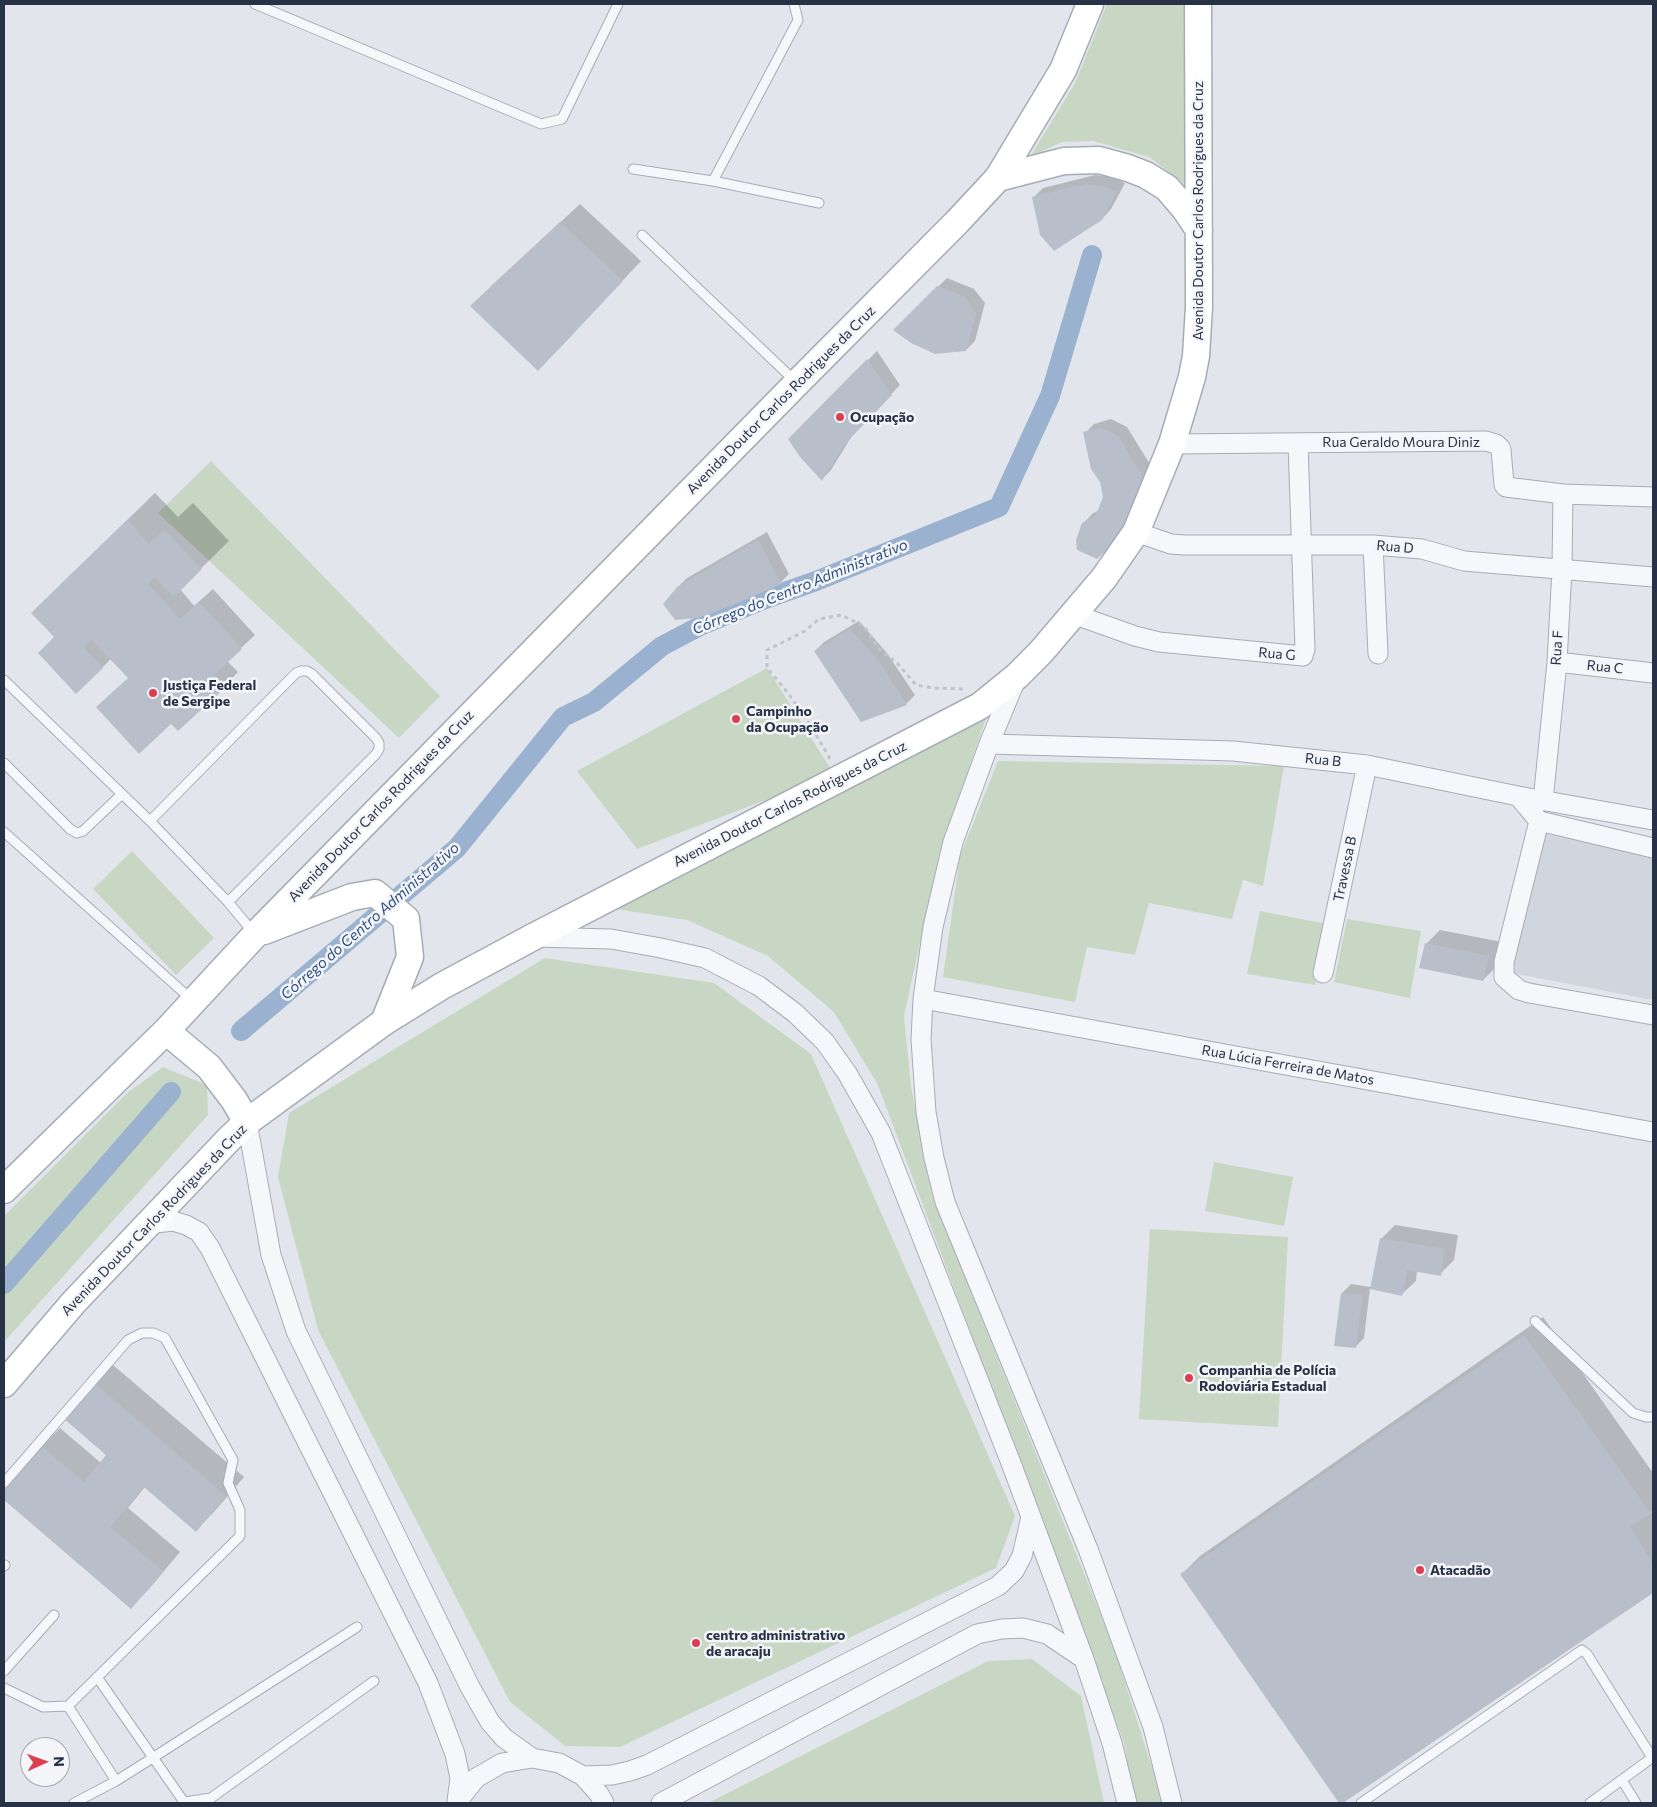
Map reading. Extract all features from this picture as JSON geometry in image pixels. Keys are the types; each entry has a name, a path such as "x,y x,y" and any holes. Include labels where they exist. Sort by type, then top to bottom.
{"main road":[{"name":"Avenida Doutor Carlos Rodrigues da Cruz","path":"4,1190 166,1031 256,934 957,222 998,178 1063,70 1090,4"},
{"name":"Avenida Doutor Carlos Rodrigues da Cruz","path":"4,1384 74,1302 247,1122 384,1022 442,986 533,937 980,706 1018,676 1041,652 1104,578 1136,532 1172,444 1192,377 1196,356 1200,307 1198,4"},
{"path":"998,178 1064,160 1099,160 1146,175 1167,188 1185,209 1199,230"},
{"path":"256,934 352,897 375,893 406,919 410,956 384,1022"},
{"path":"166,1031 209,1067 227,1090 247,1122"}],"street":[{"name":"Rua Geraldo Moura Diniz","path":"1172,444 1491,442 1501,449 1505,486 1563,494 1653,497"},
{"name":"Rua G","path":"1073,614 1135,636 1159,642 1303,656 1305,649 1298,443"},
{"name":"Rua F","path":"1543,801 1557,662 1562,569 1563,494"},
{"name":"Rua D","path":"1136,532 1171,544 1373,544 1422,549 1464,561 1653,577"},
{"path":"1373,544 1378,654"},
{"name":"Rua C","path":"1557,662 1653,673"},
{"path":"1018,676 989,744 953,842 933,927 921,1039 926,1112 934,1158 945,1202 1092,1558 1152,1727 1172,1803"},
{"name":"Rua B","path":"989,744 1234,751 1367,765 1543,801 1653,820"},
{"name":"Travessa B","path":"1323,973 1367,765"},
{"path":"1518,796 1539,821 1653,848"},
{"path":"1539,821 1504,962 1504,977 1519,990 1529,993 1653,1015"},
{"path":"533,937 610,939 704,958 759,986 795,1013 825,1042 847,1073 881,1133 936,1269 1084,1658 1112,1743 1127,1803"},
{"name":"Rua Lúcia Ferreira de Matos","path":"924,1000 1653,1132"},
{"path":"247,1122 271,1255 296,1331 470,1688 490,1722 504,1738 532,1758"},
{"path":"147,1224 174,1221 186,1225 199,1232 210,1248 428,1683 455,1754 460,1778 457,1802"},
{"path":"582,1776 612,1775 647,1765 998,1586 1014,1571 1022,1556 1031,1517"},
{"path":"661,1803 977,1634 1002,1628 1023,1628 1046,1634 1084,1658"},
{"path":"457,1802 476,1778 502,1763 532,1758 558,1763 582,1776 599,1794 604,1803"}],"lane":[{"path":"255,4 541,124 562,119 618,4"},
{"path":"713,181 798,20 794,4"},
{"path":"633,169 713,181 819,203"},
{"path":"642,235 797,383"},
{"path":"150,821 301,671 307,671 312,674 376,738 379,743 376,754 228,902"},
{"path":"4,680 150,821 256,934"},
{"path":"4,763 70,829 77,833 83,831 122,794"},
{"path":"4,832 193,1002"},
{"path":"1535,1321 1633,1413 1653,1417"},
{"path":"4,1483 128,1340 142,1333 153,1333 165,1338 233,1460 228,1484 240,1510 240,1536 68,1706 43,1707 4,1688"},
{"path":"4,1671 54,1615"},
{"path":"74,1803 85,1801 357,1627"},
{"path":"1361,1803 1423,1762 1579,1651 1584,1651 1653,1758 1590,1803"},
{"path":"97,1677 184,1802 211,1798 374,1681"},
{"path":"68,1706 116,1781"},
{"path":"1622,1780 1636,1803"}],"path":[{"path":"834,767 788,693 767,668 767,650 798,634 819,619 841,615 864,626 879,649 897,663 916,685 964,689"}],"shaded area":[{"path":"1541,833 1653,857 1653,1000 1512,973"}],"green space":[{"path":"1107,4 1200,4 1201,212 1181,181 1149,157 1093,141 1062,142 1030,157 1075,83"},
{"path":"211,461 440,696 399,738 158,513"},
{"name":"Campinho da Ocupação","path":"767,668 834,774 637,849 577,771"},
{"path":"990,707 939,855 904,1016 911,1087 932,1195 1114,1648 1155,1777 1161,1803 1134,1803 1124,1743 878,1085 834,1012 768,956 687,920 602,907"},
{"path":"998,761 1284,766 1263,886 1243,880 1232,919 1149,903 1135,955 1087,947 1075,1002 943,977 960,856"},
{"path":"132,851 214,938 176,975 93,889"},
{"path":"1260,911 1327,924 1315,985 1247,974"},
{"path":"1347,919 1421,931 1410,998 1334,982"},
{"path":"545,958 714,983 811,1054 1015,1516 996,1568 620,1747 565,1746 510,1702 318,1330 278,1177 289,1113"},
{"path":"163,1067 207,1085 208,1115 4,1342 4,1216 127,1093"},
{"path":"1214,1162 1293,1177 1284,1226 1205,1211"},
{"path":"1150,1229 1288,1237 1278,1427 1139,1419"},
{"path":"1032,1659 1081,1696 1104,1803 708,1803 988,1661"}],"building":[{"path":"1085,184 1103,186 1117,192 1102,220 1054,251 1040,235 1032,197"},
{"path":"560,222 623,281 538,371 470,306"},
{"path":"937,286 965,297 976,313 966,351 935,354 911,343 893,330"},
{"name":"Ocupação","path":"867,359 892,395 844,445 822,481 800,457 788,439"},
{"path":"1101,428 1118,436 1147,484 1109,548 1097,559 1077,550 1076,540 1082,523 1096,515 1103,497 1100,482 1091,469 1083,432"},
{"path":"127,520 149,544 164,530 202,569 174,597 155,577 148,584 180,619 199,602 242,649 214,675 226,687 178,731 171,724 139,754 96,707 128,678 91,639 83,647 103,668 76,694 38,653 54,637 31,613"},
{"path":"758,540 781,584 698,618 675,620 663,604 677,587"},
{"path":"850,629 879,662 907,705 861,722 814,651"},
{"path":"1425,943 1489,956 1483,981 1419,968"},
{"path":"1380,1238 1444,1249 1441,1276 1407,1270 1402,1296 1370,1289"},
{"path":"1341,1293 1362,1295 1356,1348 1334,1346"},
{"name":"Atacadão","path":"1524,1335 1651,1514 1630,1526 1653,1565 1653,1593 1343,1803 1339,1803 1180,1574"},
{"path":"94,1383 226,1496 196,1532 144,1487 110,1527 163,1571 131,1609 4,1500 4,1490 41,1446 84,1482 106,1455 63,1418"}],"waterway":[{"name":"Córrego do Centro Administrativo","path":"241,1031 457,848 563,717 594,702 662,646 702,625 765,599 816,581 999,507 1050,396 1092,255"},
{"path":"4,1284 171,1092"}],"place":[{"name":"Ocupação","path":"840,417"},
{"name":"Justiça Federal de Sergipe","path":"153,693"},
{"name":"Campinho da Ocupação","path":"736,719"},
{"name":"Companhia de Polícia Rodoviária Estadual","path":"1189,1378"},
{"name":"Atacadão","path":"1420,1570"},
{"name":"centro administrativo de aracaju","path":"696,1643"}]}
